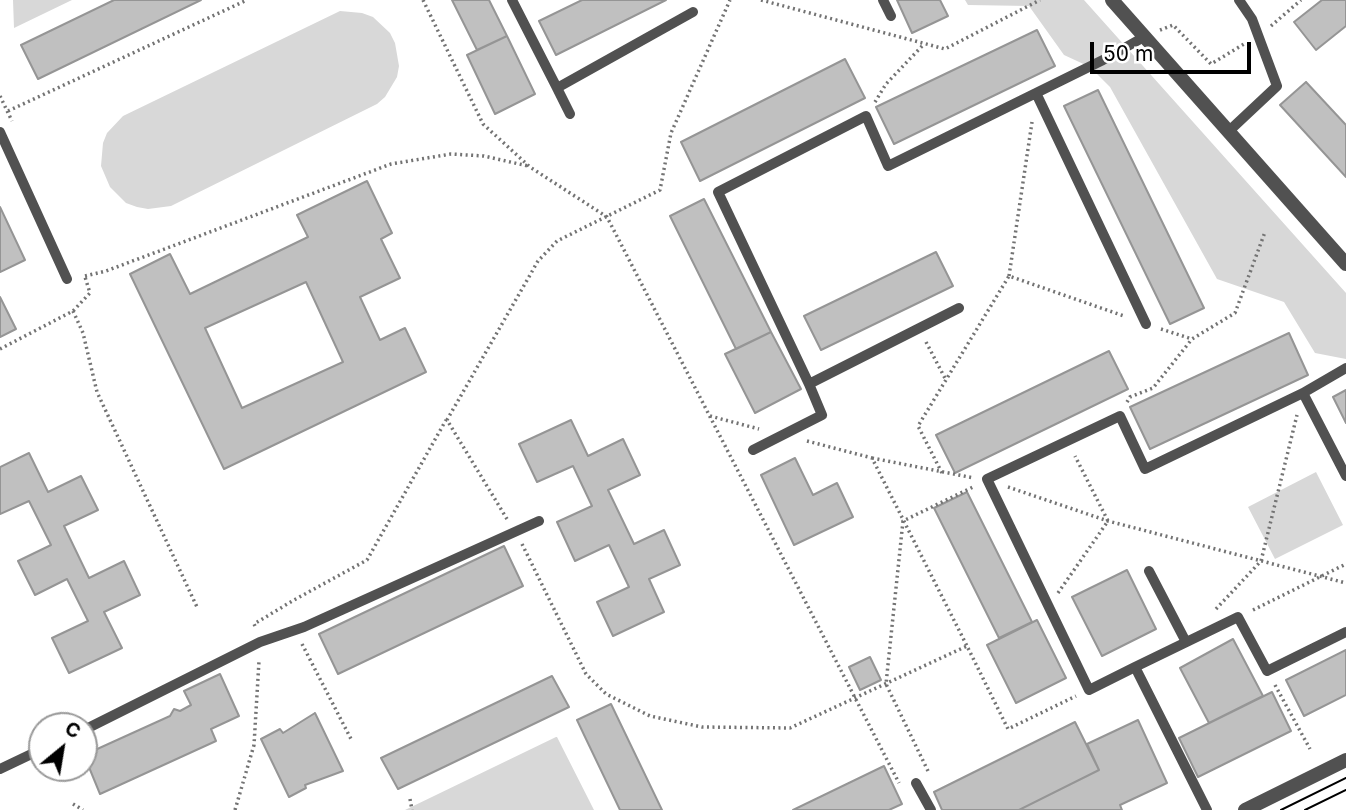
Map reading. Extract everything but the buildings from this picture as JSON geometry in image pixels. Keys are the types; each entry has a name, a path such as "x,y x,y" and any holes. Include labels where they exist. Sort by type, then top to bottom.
{"street":[{"path":"1112,0 1346,264"},
{"path":"1245,810 1346,760"}],"lane":[{"path":"512,0 570,114"},
{"path":"883,0 891,16"},
{"path":"1229,131 1277,86 1258,36 1239,0"},
{"path":"557,88 693,12"},
{"path":"753,450 822,415 718,192 866,116 888,166 1144,37"},
{"path":"1036,93 1146,324"},
{"path":"0,132 67,279"},
{"path":"809,384 959,308"},
{"path":"1346,368 1303,393 1146,469 1120,416 987,480 1089,690 1238,617 1267,671 1346,632"},
{"path":"1303,393 1346,476"},
{"path":"98,723 260,642 539,521"},
{"path":"1149,571 1186,642"},
{"path":"1135,667 1207,810"},
{"path":"0,769 28,756"},
{"path":"916,783 931,810"}],"path":[{"path":"7,111 247,0"},
{"path":"423,0 483,124 530,167 607,217 855,698 885,750"},
{"path":"235,810 254,745 260,642 254,624 367,559 538,261 557,242 660,190 671,133 730,0"},
{"path":"761,0 945,49 1040,0"},
{"path":"1144,37 1173,25 1211,64 1258,36 1301,0"},
{"path":"866,116 886,84 924,44"},
{"path":"942,473 918,426 1009,276 1036,93"},
{"path":"85,276 106,271 391,164 451,154 484,156 530,167"},
{"path":"1120,416 1130,397 1153,388 1192,339 1236,313 1265,232"},
{"path":"1009,276 1192,339"},
{"path":"0,349 73,311 90,293"},
{"path":"73,311 83,333 97,391 197,607"},
{"path":"919,328 946,380"},
{"path":"1214,612 1261,561 1303,393"},
{"path":"710,416 872,458 987,480 1108,521 1346,583"},
{"path":"447,420 516,533 586,674 606,694 650,716 702,727 790,728 967,646"},
{"path":"1067,442 1108,521"},
{"path":"872,458 1008,729 1089,690"},
{"path":"904,521 987,480"},
{"path":"904,521 886,684 930,776 916,783"},
{"path":"1049,607 1108,521"},
{"path":"1238,617 1346,564"},
{"path":"294,629 351,738"},
{"path":"1267,671 1310,749"},
{"path":"410,799 412,810"},
{"path":"74,804 83,810"}],"shaded area":[{"path":"13,0 72,0 14,28"},
{"path":"965,0 1084,0 1346,293 1346,359 1315,353 1284,302 1217,279 1110,87 1090,67 1064,55 1029,6 968,5"},
{"path":"340,11 373,17 390,33 395,43 399,66 397,77 385,97 377,104 171,206 148,209 137,207 126,203 110,187 101,166 103,143 107,133 123,116"},
{"path":"1316,472 1343,525 1275,559 1248,507"},
{"path":"556,737 594,810 405,810"}],"tram line":[{"path":"1281,810 1346,778"},
{"path":"1305,810 1346,790"}]}
